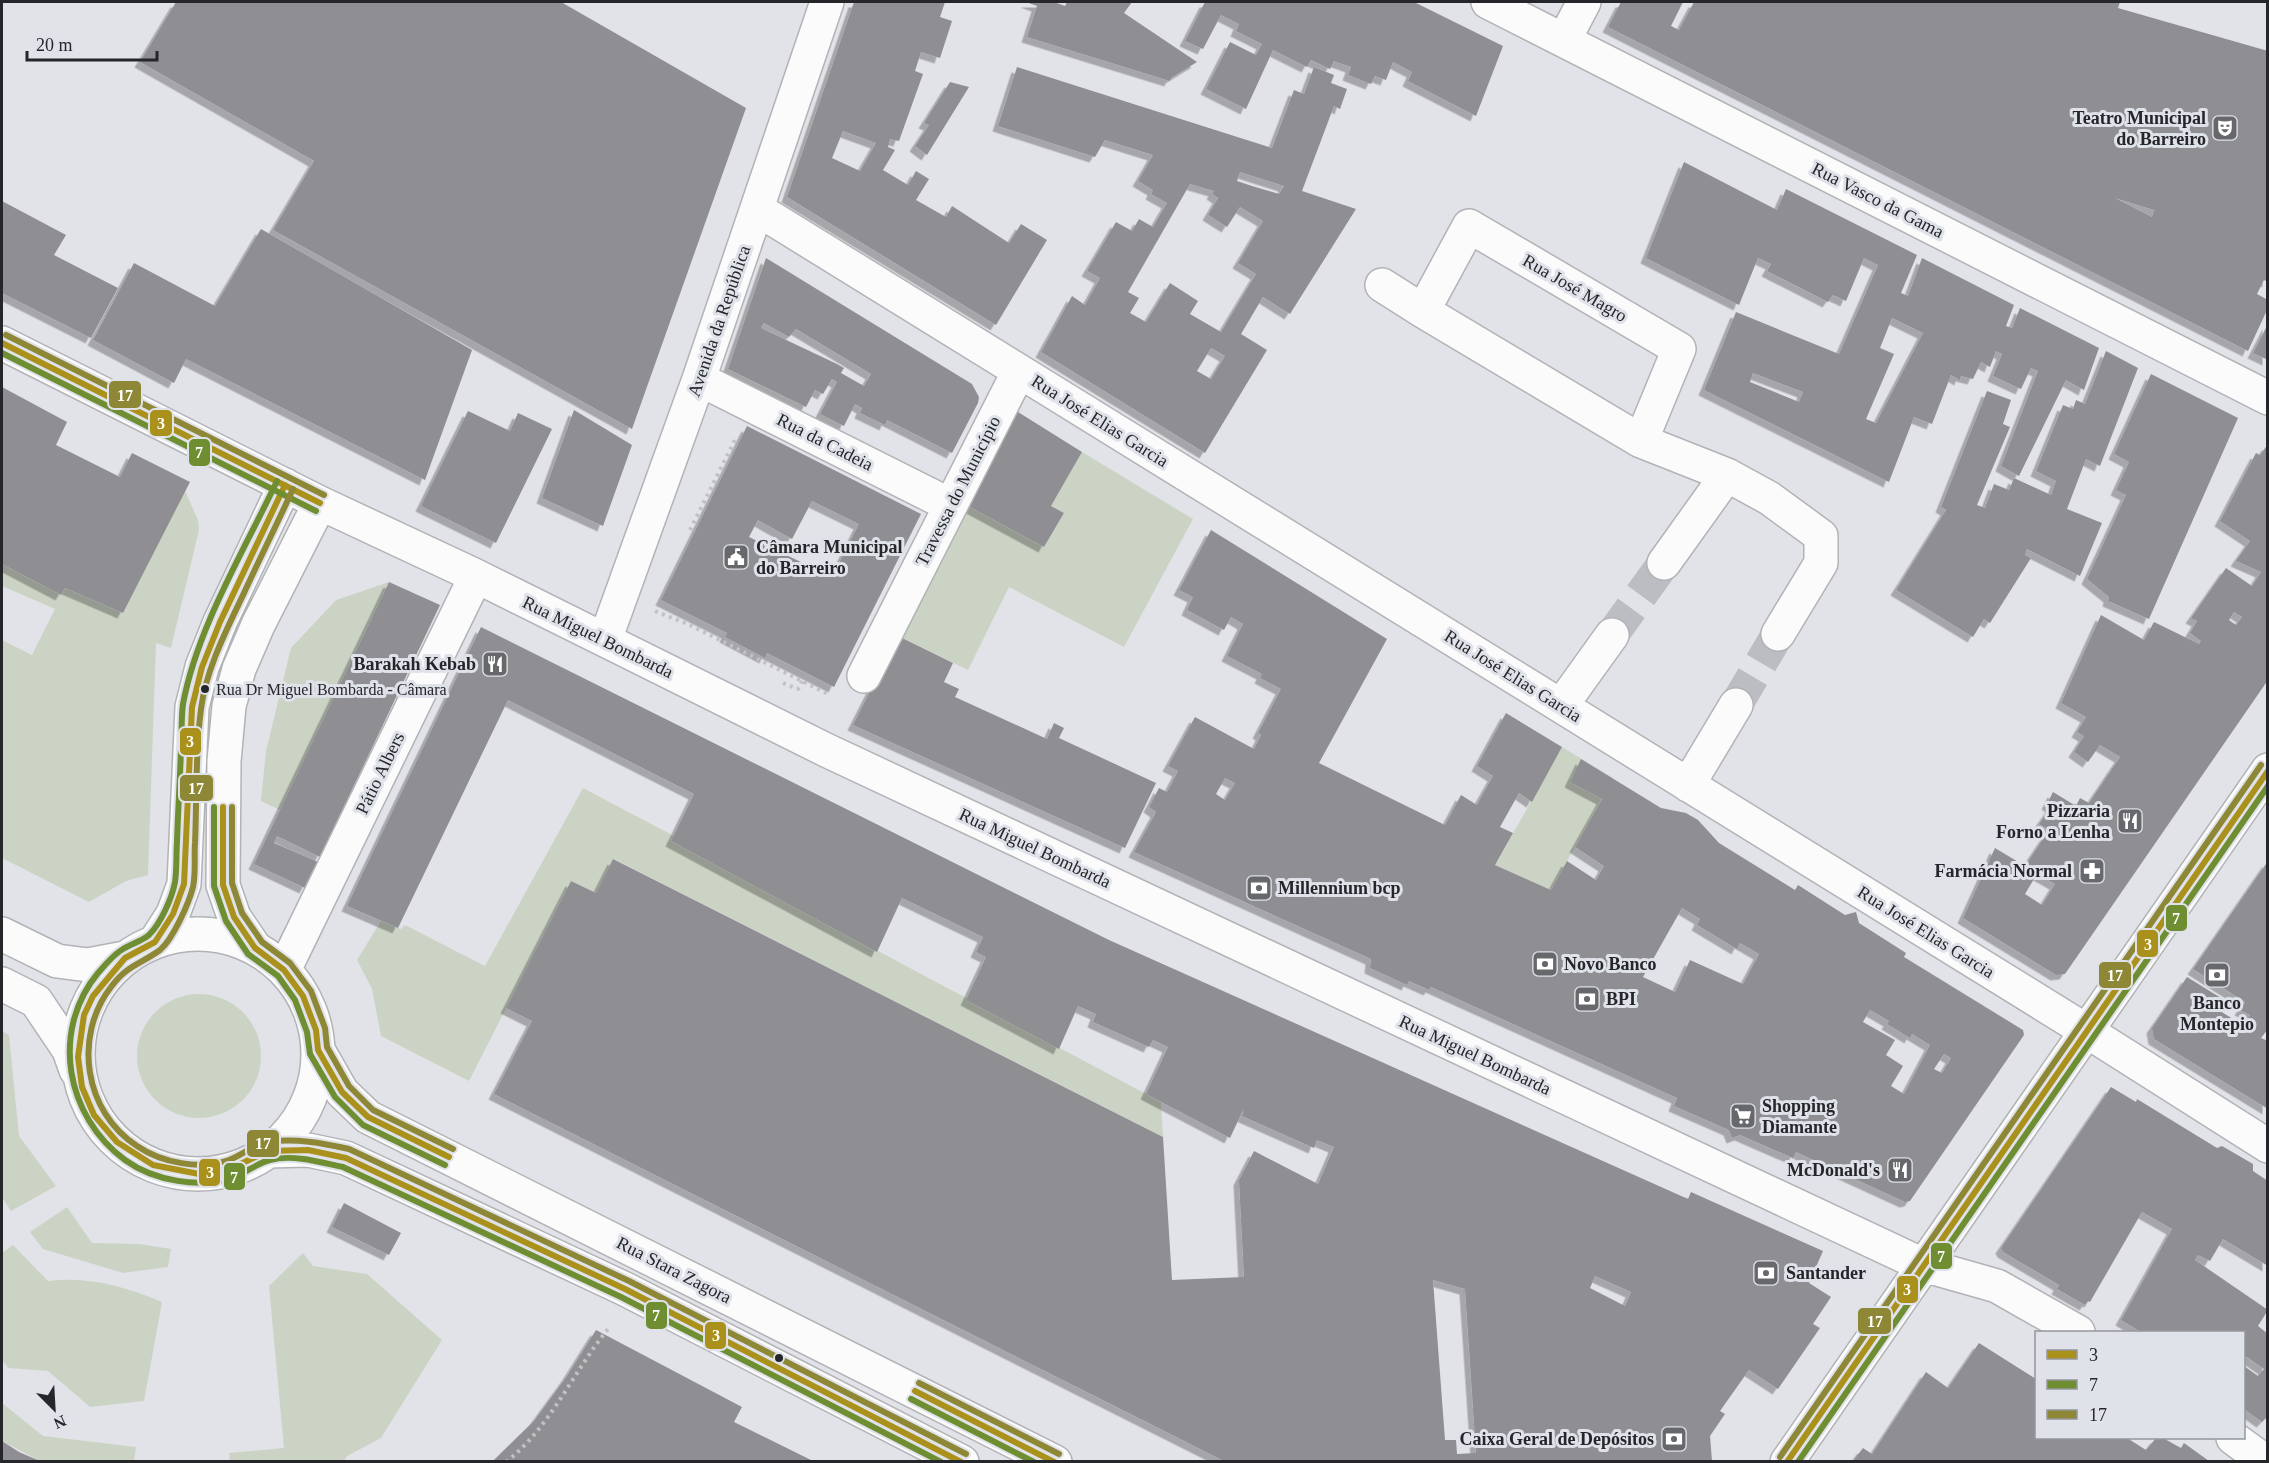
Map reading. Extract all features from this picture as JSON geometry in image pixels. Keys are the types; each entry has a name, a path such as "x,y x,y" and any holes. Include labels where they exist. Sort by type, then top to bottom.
{"street":[{"name":"Avenida da República","path":"605,640 699,379 827,2"},
{"name":"Rua Vasco da Gama","path":"1488,2 2268,398"},
{"path":"1564,40 1584,2"},
{"name":"Rua José Elias Garcia","path":"757,209 2085,1030 2268,1146"},
{"name":"Rua José Magro","path":"1423,311 1469,226 1679,349 1641,441"},
{"path":"1382,285 1641,441 1727,474 1769,498 1821,536 1821,563 1778,634"},
{"name":"Rua Miguel Bombarda","path":"2,343 320,503 476,576 826,750 1923,1265 1997,1286 2076,1331"},
{"name":"Travessa do Município","path":"864,676 1019,371"},
{"name":"Rua da Cadeia","path":"699,379 950,505"},
{"path":"1664,563 1727,474"},
{"path":"155,942 173,914 184,884 192,707 202,667 220,622 285,485"},
{"path":"255,948 234,917 223,885 224,761 229,706 239,669 258,625 320,503"},
{"name":"Pátio Albers","path":"284,970 476,576"},
{"path":"1561,706 1612,635"},
{"path":"1688,785 1736,705"},
{"path":"1787,1461 2268,770"},
{"path":"2,934 57,961 88,965 125,958 155,942 186,935 220,936 255,948 284,970 295,983 311,1012 318,1050 311,1095 294,1126 268,1151 230,1169 199,1174 176,1172 153,1165 132,1154 104,1129 94,1115 69,1050 53,1023 36,1002 2,984"},
{"path":"82,1087 78,1057 84,1015 105,979 125,958"},
{"name":"Rua Stara Zagora","path":"318,1050 342,1092 368,1117 1055,1461"},
{"path":"268,1151 308,1149 346,1158 625,1289 962,1461"}],"path":[{"path":"684,540 740,429"},
{"path":"650,609 840,700"},
{"path":"506,1461 519,1452 563,1395 608,1329"}],"green space":[{"path":"1082,452 1193,519 1124,647 1009,587 968,670 898,636 966,505 1044,547 1064,513 1051,506"},
{"path":"185,491 198,520 199,530 171,648 156,643 148,875 126,881 89,902 2,858 2,640 32,655 55,609 2,586 2,564 61,595 65,588 123,613"},
{"path":"389,582 280,810 261,801 266,751 291,648 336,600"},
{"path":"1562,747 1613,778 1551,890 1495,865"},
{"path":"583,788 674,836 672,841 1161,1102 1163,1137 614,859 596,893 571,881 469,1081 381,1036 372,989 357,960 381,921 401,929 405,925 485,966"},
{"path":"199,994 223,999 243,1012 256,1032 261,1056 256,1080 243,1100 223,1113 199,1118 175,1113 155,1100 142,1080 137,1056 142,1032 155,1012 175,999"},
{"path":"2,1031 9,1035 19,1136 56,1186 11,1211 2,1197"},
{"path":"67,1207 92,1243 139,1244 171,1249 168,1267 123,1273 43,1249 30,1232"},
{"path":"13,1245 48,1281 92,1281 134,1291 162,1302 144,1401 90,1407 48,1371 8,1368 2,1360 2,1253"},
{"path":"303,1253 313,1266 367,1274 442,1340 381,1438 347,1456 344,1461 230,1461 229,1453 284,1448 269,1286"},
{"path":"2,1403 43,1436 136,1447 134,1461 40,1461 2,1441"}],"building":[{"path":"176,2 561,2 746,108 632,429 273,230 314,161 140,62"},
{"path":"854,2 945,2 940,17 952,21 940,58 921,52 915,71 923,74 899,141 890,139 888,147 895,150 883,170 908,185 916,171 929,179 916,200 946,217 952,206 1009,243 1021,224 1047,240 996,325 787,197","holes":["843,131 876,143 860,171 832,158"]},
{"path":"1026,2 1054,2 1065,6 1067,2 1132,2 1124,13 1197,62 1171,78 1170,81 1027,37 1037,6"},
{"path":"1205,2 1414,2 1503,46 1476,116 1408,81 1412,72 1393,62 1386,80 1375,76 1371,84 1348,75 1351,67 1334,61 1330,69 1311,60 1307,67 1273,50 1246,109 1206,89 1230,42 1256,55 1262,44 1236,31 1239,24 1221,15 1203,49 1185,41"},
{"path":"1621,2 1683,2 1671,26 1679,30 1694,2 2120,2 2118,8 2268,51 2268,282 2264,280 2257,294 2268,300 2268,308 2248,351 1608,27","holes":["2115,198 2154,210 2152,217"]},
{"path":"1017,67 1272,148 1294,90 1304,94 1314,67 1334,75 1331,83 1347,89 1340,109 1334,106 1302,191 1356,209 1290,314 1263,297 1241,334 1267,350 1205,453 1041,352 1072,296 1085,305 1100,278 1087,271 1116,222 1132,231 1139,219 1153,227 1167,203 1151,194 1153,190 1138,181 1153,155 1105,140 1095,157 998,126","holes":["1240,172 1284,186 1279,194 1252,186 1237,181","1190,184 1214,191 1212,194 1218,198 1208,215 1227,227 1240,207 1263,221 1238,263 1256,274 1221,332 1190,314 1198,301 1170,283 1146,322 1130,313 1139,298 1128,292","1211,348 1225,356 1211,379 1197,371"]},
{"path":"950,82 969,87 927,155 915,146 929,125 924,123"},
{"path":"1684,162 1777,210 1786,189 1917,255 1901,293 1908,296 1922,258 2014,305 2006,326 2012,328 2020,308 2099,348 2084,390 2066,380 2019,476 2001,466 2038,371 2031,368 2021,389 1993,376 2002,354 1996,351 1990,367 1981,362 1973,379 1961,376 1960,380 1951,375 1932,424 1914,417 1889,482 1704,390 1736,312 1839,354 1878,265 1864,258 1846,301 1833,295 1828,302 1767,271 1771,264 1758,258 1739,305 1646,258","holes":["1892,318 1923,333 1876,423 1866,419 1894,354 1880,348","1753,373 1803,392 1799,402 1750,382"]},
{"path":"2,201 66,235 54,255 118,288 91,338 2,293"},
{"path":"261,229 472,350 425,480 186,359 174,383 93,340 134,263 215,306"},
{"path":"766,258 972,384 979,397 952,453 887,420 885,425 860,413 862,408 855,404 844,426 820,414 837,382 832,379 823,394 815,390 806,407 728,369","holes":["764,323 789,337 796,329 871,374 864,386 841,373 844,368 837,364 761,328"]},
{"path":"2268,324 2268,360 2253,353"},
{"path":"2106,351 2138,368 2100,466 2086,459 2067,509 2102,523 2080,576 2027,549 2025,555 2031,558 1990,623 1984,619 1973,637 1896,590 1946,510 1941,507 1987,391 2011,400 2003,424 2010,427 1977,505 1985,508 1994,484 2009,490 2014,478 2051,495 2056,481 2036,471 2063,405 2073,409 2076,400 2085,404"},
{"path":"2151,374 2238,418 2149,619 2108,601 2109,597 2087,579 2126,495 2116,490 2129,462 2114,454"},
{"path":"2,387 67,422 56,445 120,477 132,453 190,482 123,613 65,588 61,595 2,564"},
{"path":"574,410 632,445 603,526 542,498"},
{"path":"1015,410 1082,452 1051,506 1064,513 1044,547 966,505"},
{"path":"468,411 510,431 518,413 552,429 496,543 421,506"},
{"name":"Câmara Municipal do Barreiro","path":"747,426 921,514 834,687 767,653 765,658 725,637 727,633 661,600","holes":["812,501 859,524 832,577 749,537 758,520 792,539"]},
{"path":"2268,444 2268,680 2065,974 2056,975 1963,918 1995,848 2025,866 2049,830 2039,824 2051,807 2047,804 2053,792 2076,806 2080,798 2089,803 2120,757 2100,745 2088,762 2074,752 2084,736 2077,732 2086,717 2061,703 2101,615 2144,640 2154,622 2199,644 2201,641 2190,633 2197,621 2191,618 2226,568 2252,586 2261,572 2236,561 2250,541 2220,521 2256,453 2260,455","holes":["2234,612 2242,617 2236,625 2229,620","2037,874 2055,884 2042,905 2025,894"]},
{"path":"1211,530 1387,639 1319,763 1445,825 1461,795 1477,805 1493,776 1477,766 1506,713 1562,747 1532,802 1519,793 1500,827 1513,833 1495,865 1551,890 1567,861 1596,880 1604,866 1575,847 1602,799 1570,782 1581,759 1661,808 1686,813 1698,820 1719,843 1795,890 1798,885 1845,915 1856,912 1859,923 1906,953 1904,957 2023,1030 2024,1035 1910,1201 1905,1202 1796,1152 1793,1158 1740,1135 1732,1138 1729,1130 1674,1106 1677,1098 1431,987 1429,990 1409,981 1407,985 1370,968 1371,959 1134,852 1156,812 1149,807 1159,788 1167,792 1178,771 1168,766 1195,717 1254,749 1261,735 1258,733 1281,689 1260,678 1262,674 1227,656 1243,624 1231,617 1224,630 1187,610 1193,597 1179,590","holes":["1225,778 1235,783 1225,800 1216,794","1682,908 1700,919 1697,925 1737,949 1740,943 1759,954 1743,984 1690,960 1675,992 1643,977","1870,1010 1889,1021 1887,1024 1910,1038 1912,1034 1930,1045 1904,1094 1891,1086 1903,1066 1886,1055 1895,1040 1863,1022","1944,1054 1951,1058 1942,1073 1934,1069"]},
{"path":"389,582 440,605 320,857 277,836 274,843 318,862 305,888 254,864"},
{"path":"481,627 1109,940 1688,1199 1691,1192 1823,1251 1809,1283 1831,1297 1813,1324 1820,1328 1778,1389 1749,1370 1720,1411 1725,1414 1710,1436 1712,1461 1224,1461 494,1094 532,1021 506,1008 571,881 596,893 613,859 1163,1137 1172,1280 1244,1277 1239,1180 1254,1151 1318,1184 1334,1147 1317,1140 1314,1148 1242,1116 1244,1108 1230,1138 1146,1094 1168,1047 1153,1040 1149,1047 1093,1022 1096,1014 1078,1006 1059,1049 966,1000 986,957 976,952 983,937 902,898 877,952 671,841 694,794 508,700 398,928 347,906","holes":["1595,1276 1631,1292 1625,1306 1590,1288","1433,1280 1465,1289 1476,1453 1457,1454 1456,1440 1445,1440"]},
{"path":"898,636 953,663 944,682 959,689 955,697 1047,739 1054,723 1064,728 1059,738 1156,783 1125,848 853,725"},
{"path":"2268,861 2268,1029 2261,1038 2268,1041 2268,1109 2154,1039 2152,1028 2187,977 2221,998 2215,1008 2243,1025 2250,1015 2240,1010 2245,1002 2193,969"},
{"path":"2111,1087 2136,1102 2137,1099 2217,1148 2222,1146 2253,1164 2253,1171 2268,1181 2268,1266 2223,1239 2210,1261 2198,1255 2195,1260 2268,1310 2258,1326 2268,1334 2268,1416 2262,1422 2245,1410 2245,1367 2258,1376 2264,1369 2245,1356 2245,1331 2139,1331 2121,1320 2172,1229 2142,1212 2090,1302 2088,1301 2085,1305 2057,1289 2059,1285 2003,1252 2001,1248"},
{"path":"344,1203 401,1233 389,1255 332,1227"},
{"path":"596,1330 742,1407 734,1422 813,1461 493,1461 534,1421 567,1376"},
{"path":"1979,1343 2035,1378 2035,1439 2129,1439 2146,1450 2155,1439 2165,1439 2181,1448 2184,1443 2209,1461 1853,1461 1863,1448 1872,1454 1926,1372 1948,1388"},
{"path":"2,1441 19,1452 40,1461 2,1461"}],"tunnel":[{"path":"1612,635 1664,563"},
{"path":"1736,705 1778,634"}],"transit line":[{"name":"17","path":"6,335 324,495"},
{"name":"3","path":"2,343 320,503"},
{"name":"7","path":"2,353 316,511"},
{"name":"7","path":"277,481 210,618 190,675 182,715 176,877 169,903 158,924 149,935 120,951 98,973 83,996 74,1021 70,1046 71,1072 78,1097 89,1121 105,1142 125,1160 149,1173 178,1181 221,1181 265,1161 279,1158 306,1159 343,1167 621,1297 941,1462"},
{"name":"3","path":"285,485 220,622 202,667 192,707 184,884 173,914 155,942 125,958 93,996 84,1015 78,1057 82,1087 94,1115 117,1142 153,1165 199,1174 230,1169 268,1151 308,1150 346,1158 625,1289 961,1462"},
{"name":"17","path":"293,489 224,635 207,679 198,742 194,876 188,902 165,945 129,969 111,987 99,1007 92,1028 89,1050 90,1072 95,1094 105,1114 119,1131 137,1146 158,1157 181,1163 218,1163 234,1158 263,1143 278,1141 309,1142 349,1149 629,1281 966,1454"},
{"name":"17","path":"1780,1457 2261,765"},
{"name":"3","path":"1787,1462 2268,771"},
{"name":"7","path":"1798,1462 2268,786"},
{"name":"7","path":"214,807 214,886 226,921 248,954 278,976 295,1000 307,1032 310,1054 335,1097 363,1125 445,1165"},
{"name":"3","path":"223,807 223,885 234,917 255,948 284,970 303,996 316,1030 318,1050 342,1092 368,1117 449,1157"},
{"name":"17","path":"232,807 232,883 242,913 262,942 290,963 311,991 325,1028 327,1047 349,1086 373,1110 453,1149"},
{"name":"17","path":"919,1383 1059,1454"},
{"name":"3","path":"915,1391 1054,1462"},
{"name":"7","path":"911,1399 1034,1462"}],"place":[{"name":"Teatro Municipal do Barreiro","path":"2225,128"},
{"name":"Câmara Municipal do Barreiro","path":"736,557"},
{"name":"Barakah Kebab","path":"495,664"},
{"name":"Rua Dr Miguel Bombarda - Câmara","path":"205,689"},
{"name":"Pizzaria Forno a Lenha","path":"2130,821"},
{"name":"Farmácia Normal","path":"2092,871"},
{"name":"Millennium bcp","path":"1259,888"},
{"name":"Novo Banco","path":"1545,964"},
{"name":"Banco Montepio","path":"2217,975"},
{"name":"BPI","path":"1587,999"},
{"name":"Shopping Diamante","path":"1743,1116"},
{"name":"McDonald's","path":"1900,1170"},
{"name":"Santander","path":"1766,1273"},
{"name":"Caixa Geral de Depósitos","path":"1674,1439"}]}
